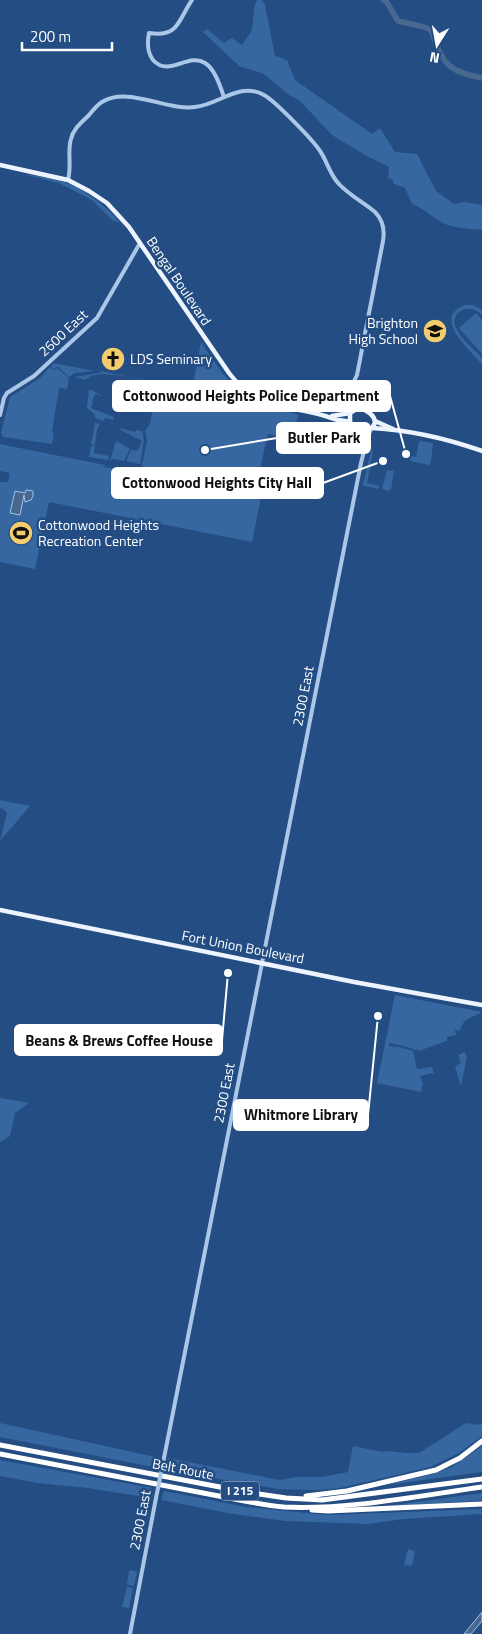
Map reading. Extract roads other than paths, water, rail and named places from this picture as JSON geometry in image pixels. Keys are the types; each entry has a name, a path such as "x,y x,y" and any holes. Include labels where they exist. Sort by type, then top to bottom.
{"highway":[{"path":"286,1498 348,1491 436,1470 460,1458 482,1441"},
{"name":"Belt Route","path":"0,1445 286,1498 322,1500 482,1479"},
{"name":"Belt Route","path":"0,1454 250,1502 284,1506 344,1505 482,1487"},
{"path":"284,1506 328,1511 482,1504"}],"main road":[{"name":"Bengal Boulevard","path":"0,166 68,180 107,203 140,243 226,370 242,388 268,404 331,416 350,422"},
{"path":"395,430 376,421 366,410 356,408 350,413 350,422 353,426 360,429 395,430 459,443 482,451"},
{"name":"Bengal Boulevard","path":"331,416 342,416 350,413"},
{"path":"372,429 376,421"},
{"name":"Fort Union Boulevard","path":"0,910 354,982 482,1005"}],"street":[{"path":"192,0 174,29 165,34 149,33 148,50 156,62 165,66 171,67 192,60 204,62 213,71 224,97"},
{"path":"68,180 71,166 70,145 73,133 103,102 116,97 126,96 193,108 250,90 258,92 271,100 316,145 338,184 379,216 384,228 358,369 347,396 350,413"},
{"name":"2600 East","path":"0,415 3,401 10,391 34,376 93,323 140,243"},
{"path":"347,402 356,408"},
{"path":"360,429 367,439"},
{"name":"2300 East","path":"130,1634 261,962 367,439 372,429"}],"waterway":[{"path":"383,0 386,1 398,21 431,30 447,64 461,72 482,78"}],"place":[{"name":"Brighton High School","path":"435,331"},
{"name":"LDS Seminary","path":"113,359"},
{"name":"Butler Park","path":"205,450"},
{"name":"Cottonwood Heights Police Department","path":"406,454"},
{"name":"Cottonwood Heights City Hall","path":"383,461"},
{"name":"Cottonwood Heights Recreation Center","path":"21,533"},
{"name":"Beans & Brews Coffee House","path":"228,973"},
{"name":"Whitmore Library","path":"378,1016"}]}
